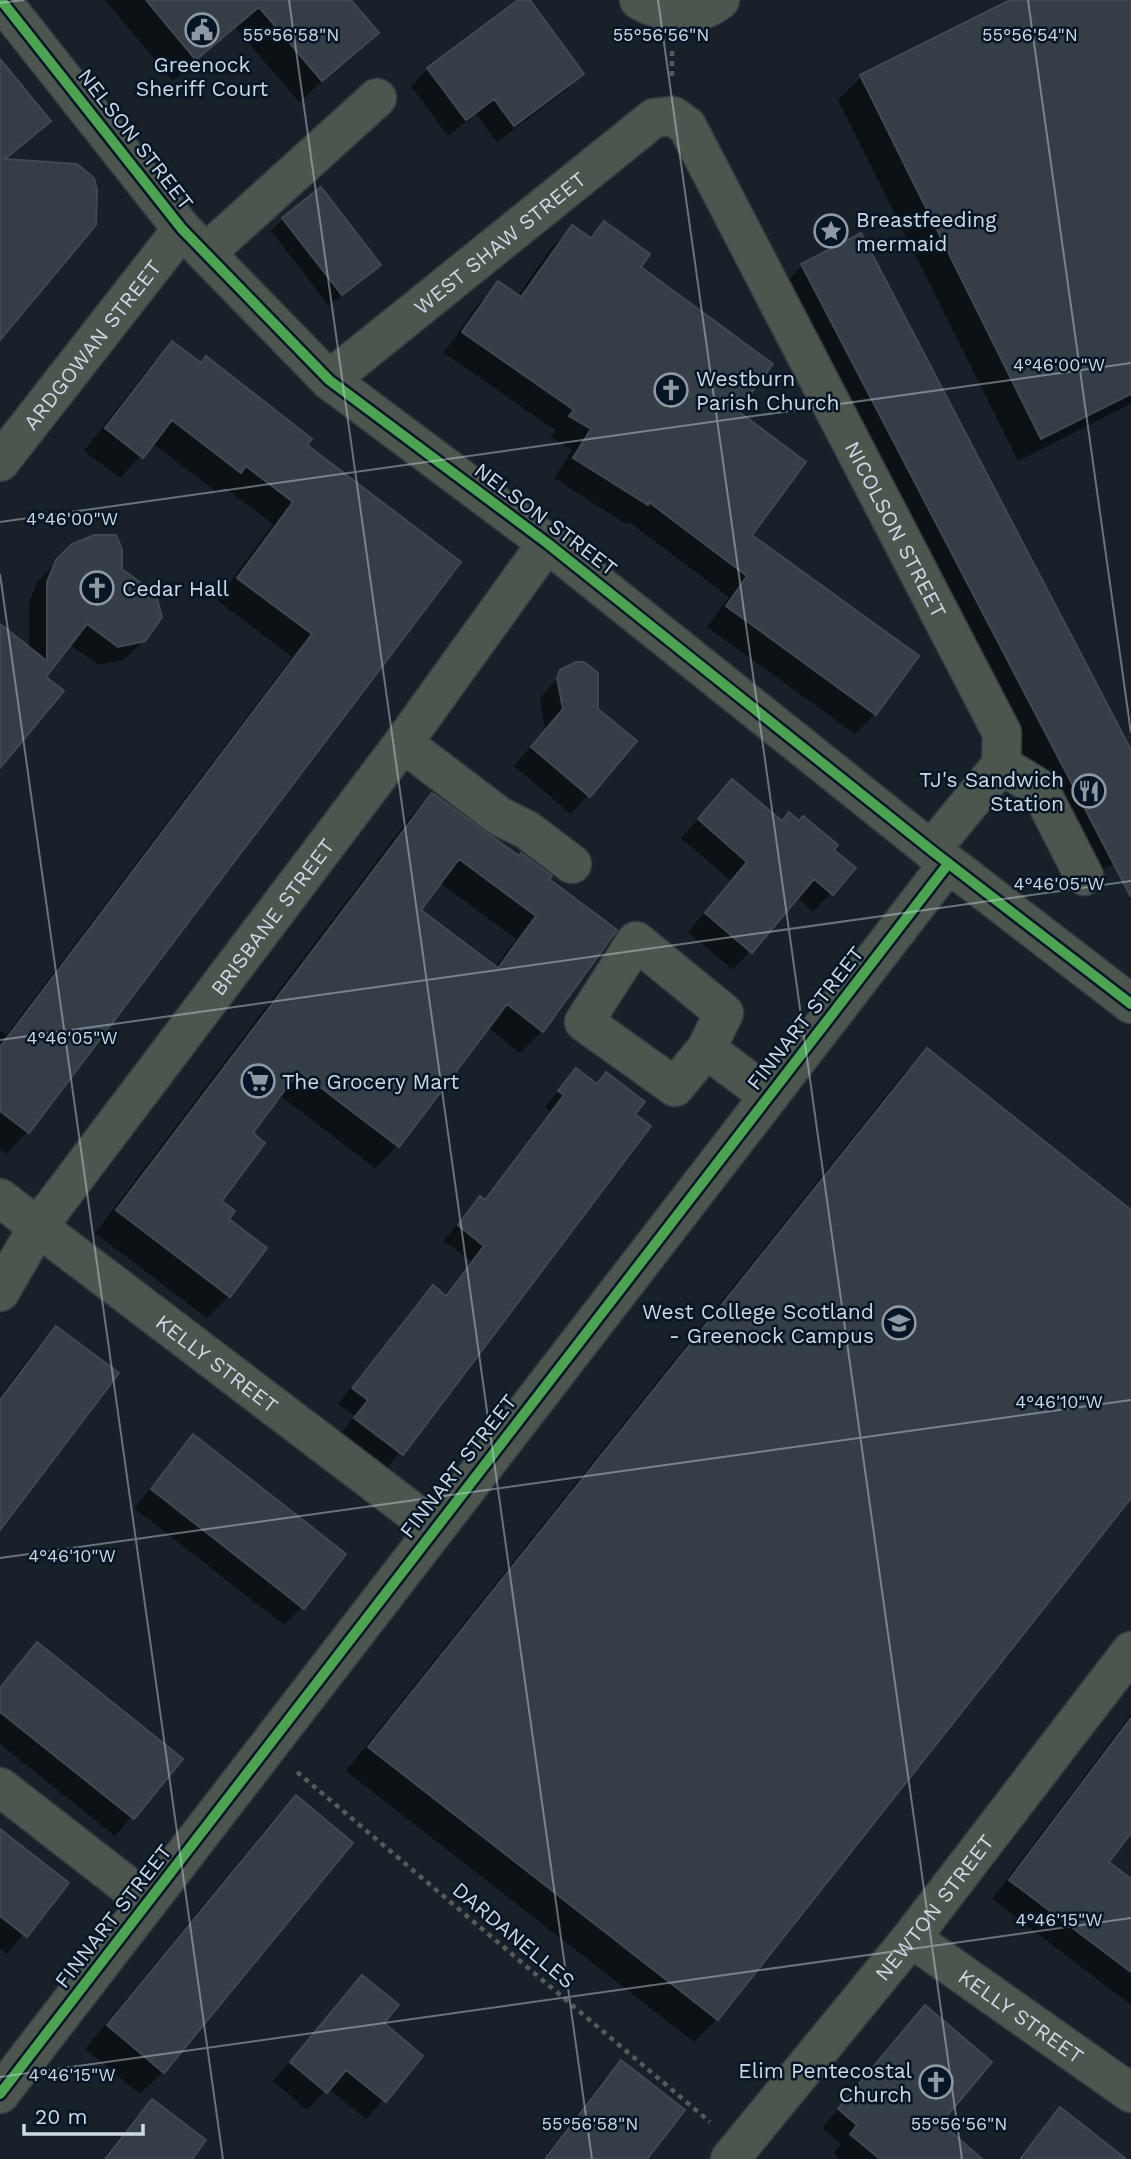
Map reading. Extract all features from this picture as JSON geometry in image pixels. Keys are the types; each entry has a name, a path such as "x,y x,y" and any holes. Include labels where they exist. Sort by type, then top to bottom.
{"street":[{"name":"NELSON STREET","path":"1,0 194,241 329,380 547,543 939,857 1131,1004"},
{"path":"656,6 689,12 720,0"},
{"name":"ARDGOWAN STREET","path":"0,462 194,241 377,98"},
{"name":"WEST SHAW STREET","path":"329,380 654,118 673,116"},
{"name":"NICOLSON STREET","path":"673,116 687,126 1002,733 1001,765"},
{"name":"BRISBANE STREET","path":"0,1292 37,1228 403,743 547,543"},
{"path":"403,743 499,816 527,830 572,864"},
{"path":"939,857 1001,765 1038,788 1084,876"},
{"name":"FINNART STREET","path":"0,2094 769,1096 939,857"},
{"path":"706,1049 769,1096"},
{"name":"KELLY STREET","path":"0,1198 434,1528"},
{"name":"NEWTON STREET","path":"735,2153 911,1938 1131,1651"},
{"path":"0,1787 148,1902"},
{"name":"KELLY STREET","path":"911,1938 1131,2093"}],"path":[{"path":"656,6 673,116"}],"building":[{"path":"146,0 351,0 379,33 322,81 259,7 196,60"},
{"path":"518,0 530,0 584,74 514,126 494,99 466,120 427,68"},
{"path":"1010,0 1131,0 1131,394 1041,439 860,75"},
{"path":"0,59 51,121 5,159 77,164 94,178 97,189 96,225 0,340"},
{"path":"321,187 381,265 342,295 282,218"},
{"path":"604,221 650,254 641,267 773,364 738,411 806,462 752,535 919,656 876,715 726,606 747,576 649,502 648,505 573,458 591,429 569,416 574,410 462,332 498,281 521,297 572,225 591,238"},
{"path":"861,233 1131,750 1131,897 801,264"},
{"path":"172,341 201,363 206,356 312,439 307,445 461,562 29,1133 0,1111 0,1047 312,634 237,578 293,502 246,466 241,473 172,420 143,458 105,428"},
{"path":"94,535 116,535 122,549 122,569 156,594 162,617 145,641 118,647 87,624 46,677 64,691 0,768 0,624 47,661 47,582 56,560 72,544"},
{"path":"576,662 584,662 598,673 598,709 637,741 590,797 531,747 563,709 557,678 560,670"},
{"path":"732,779 782,821 789,812 799,821 803,816 838,845 834,850 856,868 833,895 814,879 752,953 705,913 747,862 698,819"},
{"path":"432,793 519,856 521,853 552,876 549,879 617,930 543,1032 507,1004 399,1147 299,1071 253,1133 265,1143 222,1201 235,1211 229,1219 267,1248 230,1297 116,1210","holes":["459,859 536,916 498,968 421,910"]},
{"name":"West College Scotland - Greenock Campus","path":"927,1048 1131,1210 1131,1498 718,2020 368,1747"},
{"path":"576,1068 597,1084 606,1072 645,1102 635,1114 651,1126 403,1455 354,1418 368,1400 352,1388 433,1285 446,1296 484,1246 458,1225 480,1196 485,1200 564,1095 558,1091"},
{"path":"56,1326 119,1373 0,1530 0,1400"},
{"path":"193,1434 346,1554 304,1609 151,1489"},
{"path":"37,1642 183,1759 134,1819 0,1712 0,1688"},
{"path":"1131,1718 1131,1833 1109,1862 1131,1879 1131,1972 1009,1880"},
{"path":"296,1795 353,1843 164,2073 107,2025"},
{"path":"0,1829 69,1883 27,1937 0,1916"},
{"path":"362,1975 399,2005 384,2023 423,2056 386,2102 346,2070 327,2093 290,2062"},
{"name":"Elim Pentecostal Church","path":"925,2005 992,2062 941,2123 982,2159 880,2159 850,2134 857,2125 838,2109"},
{"path":"621,2060 685,2110 647,2159 545,2159"},
{"path":"152,2099 206,2140 192,2159 105,2159"},
{"path":"1060,2107 1126,2159 1020,2159"}],"cycle path":[{"path":"1,0 182,229 329,380 547,543 931,850 1131,1004"},
{"path":"0,2094 948,864"}],"place":[{"name":"Greenock Sheriff Court","path":"202,30"},
{"name":"Breastfeeding mermaid","path":"831,231"},
{"name":"Westburn Parish Church","path":"671,390"},
{"name":"Cedar Hall","path":"97,588"},
{"name":"TJ's Sandwich Station","path":"1089,791"},
{"name":"The Grocery Mart","path":"258,1081"},
{"name":"West College Scotland - Greenock Campus","path":"899,1323"},
{"name":"Elim Pentecostal Church","path":"936,2082"}]}
